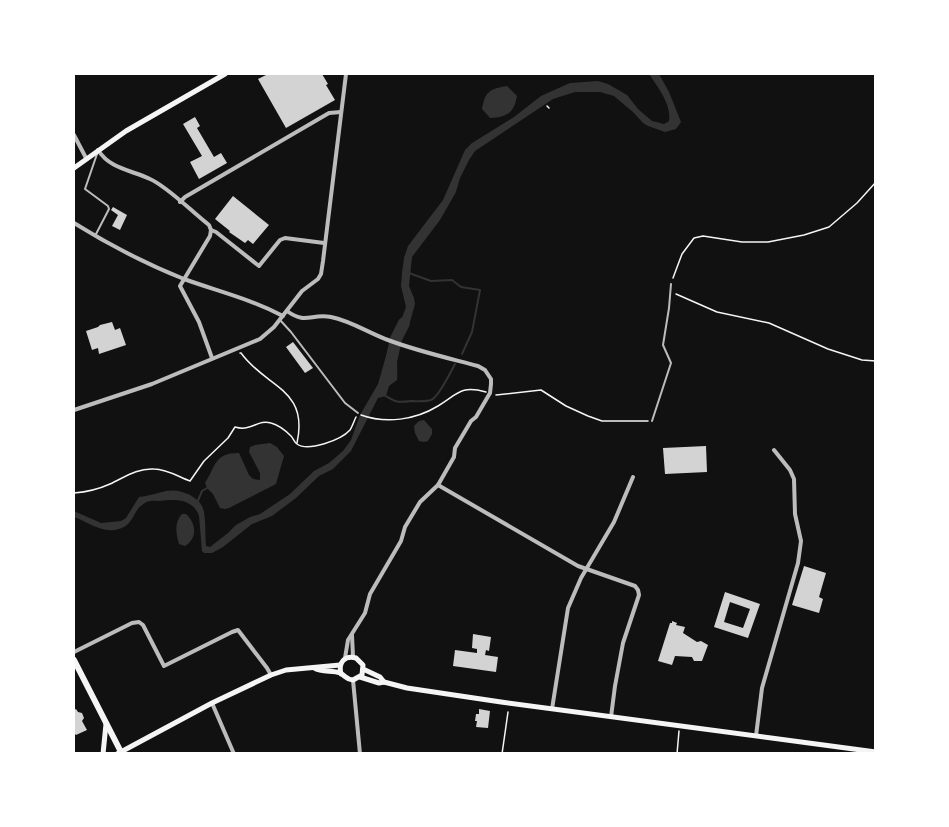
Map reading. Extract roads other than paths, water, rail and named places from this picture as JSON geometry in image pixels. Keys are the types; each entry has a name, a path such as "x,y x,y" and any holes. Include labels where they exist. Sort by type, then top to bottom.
{"main road":[{"path":"74,168 126,131 225,74"},
{"path":"74,660 120,753 212,703 286,670 314,668 342,662 353,657 361,662 363,669 360,677"},
{"path":"341,674 342,662"},
{"path":"314,668 319,671 341,674 346,679 353,680 360,677 407,688 875,752"},
{"path":"363,669 380,677 384,682"},
{"path":"103,753 106,724"}],"street":[{"path":"74,410 152,384 260,339 270,331 302,291 321,274 346,74"},
{"path":"180,202 329,113 341,112"},
{"path":"74,135 86,158"},
{"path":"98,150 112,165 152,179 208,225 211,230 259,266 280,240 285,238 324,243"},
{"path":"74,223 155,266 255,302 281,318"},
{"path":"211,230 210,236 180,286 199,322 213,358"},
{"path":"287,311 298,318 319,316 335,318 401,344 478,366 485,370 490,379 488,392 476,417 471,421 455,448 454,457 438,485 420,502 405,527 401,541 370,594 365,613 348,640 342,662"},
{"path":"756,736 762,688 801,548 795,514 793,476 774,450"},
{"path":"552,709 565,618 586,570 623,505 633,477"},
{"path":"438,485 555,554 586,570 635,586 638,590 639,595 623,643 611,717"},
{"path":"74,652 137,622 142,625 164,666 238,630 271,675"},
{"path":"352,635 353,657"},
{"path":"353,680 360,753"},
{"path":"212,703 234,753"}],"lane":[{"path":"95,236 109,209 85,189 98,150"},
{"path":"652,421 672,363 663,345 671,284"},
{"path":"281,318 345,403 358,413"}],"waterway":[{"path":"409,273 431,281 452,280 461,287 480,290 472,332 462,354"},
{"path":"390,366 396,339 404,323"},
{"path":"384,395 399,402 431,400 441,390 455,364"},
{"path":"197,503 202,491 207,488"}]}
